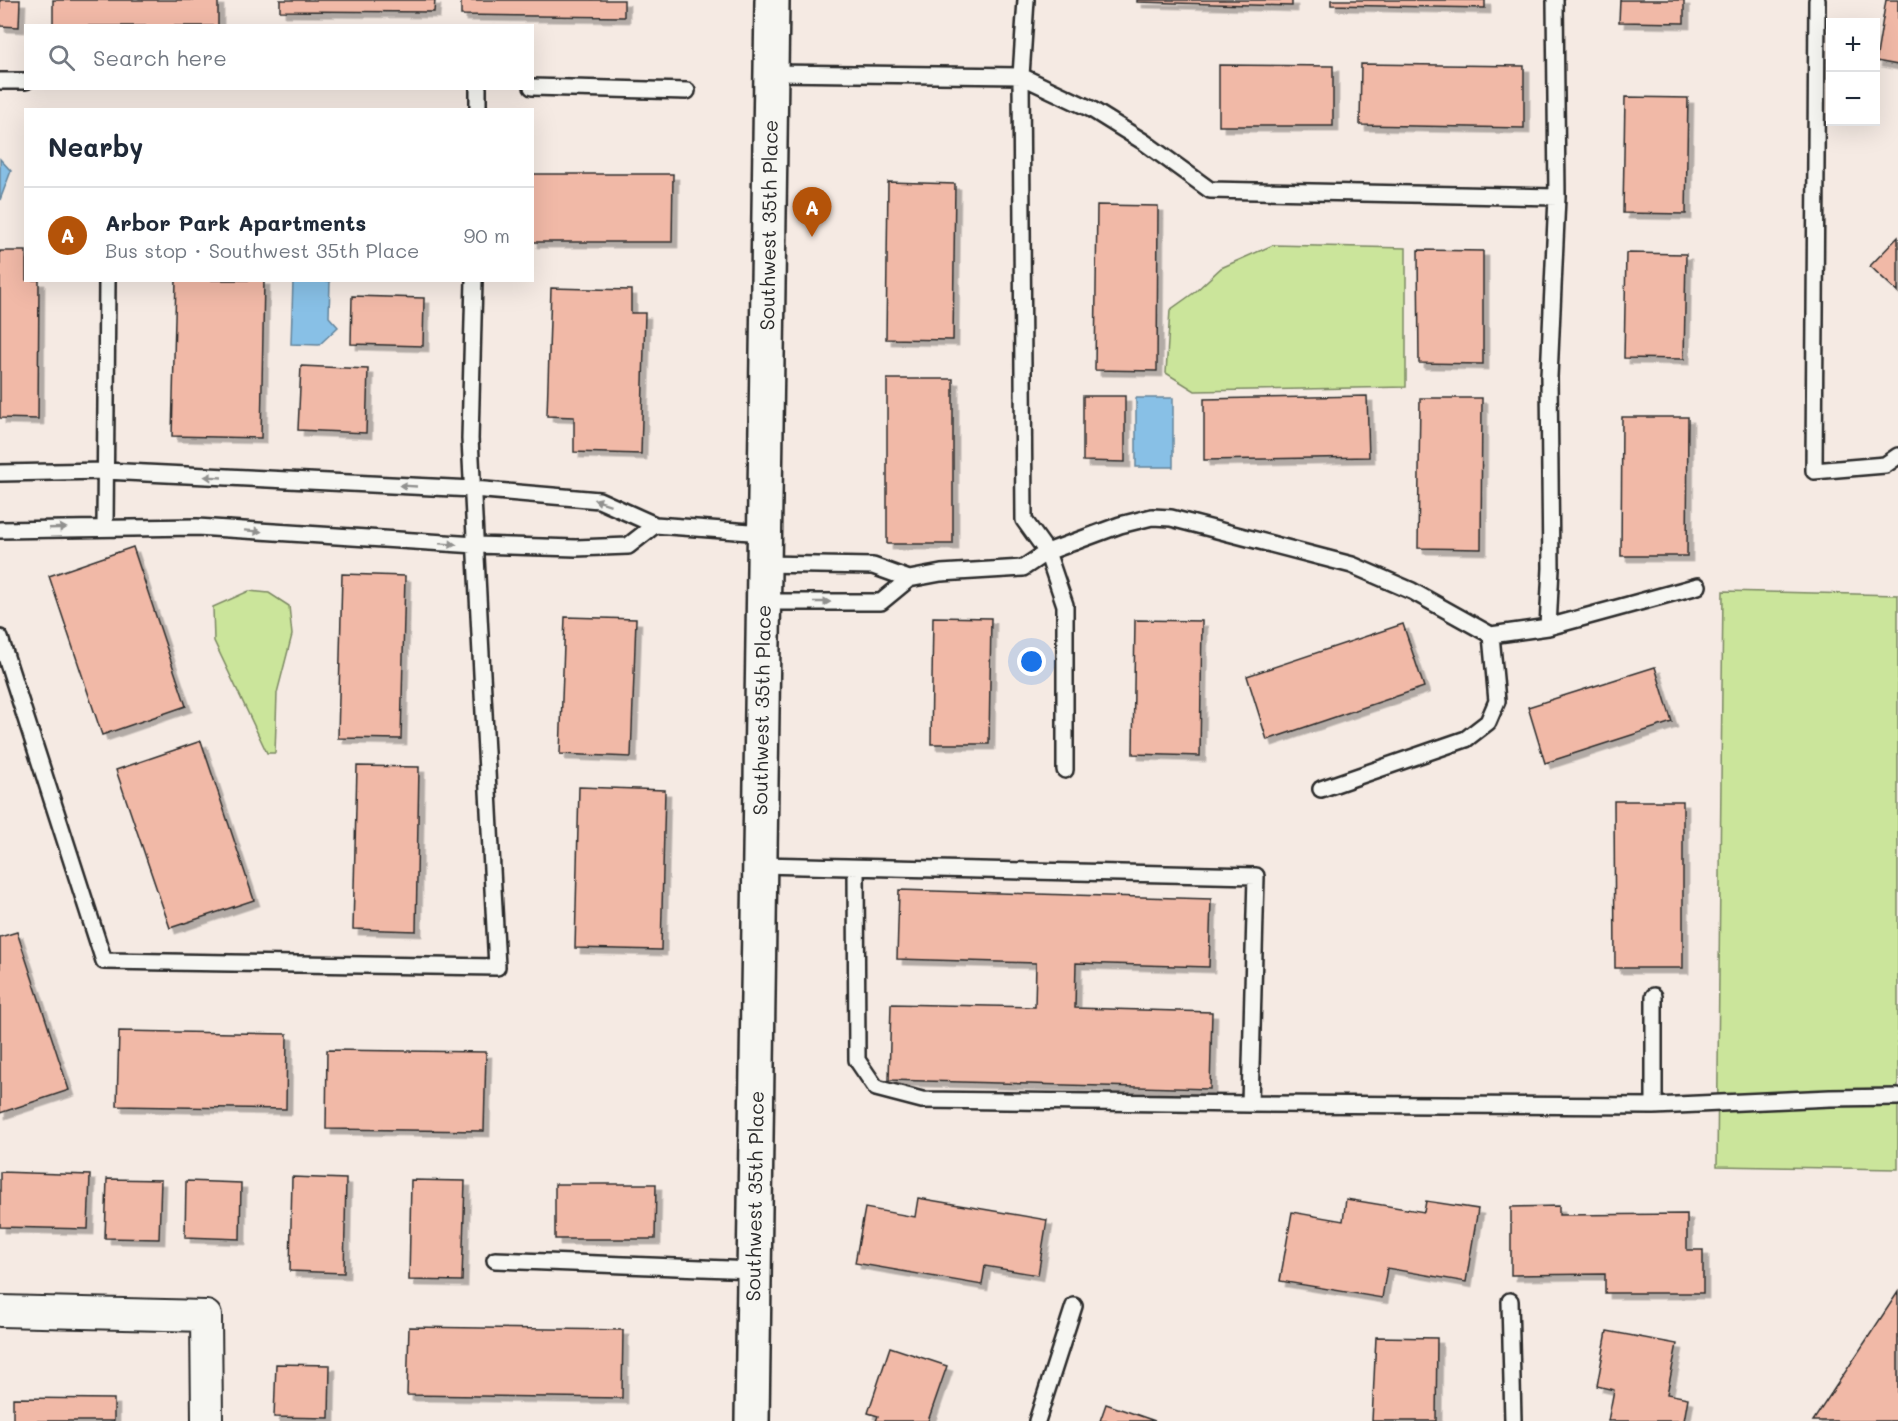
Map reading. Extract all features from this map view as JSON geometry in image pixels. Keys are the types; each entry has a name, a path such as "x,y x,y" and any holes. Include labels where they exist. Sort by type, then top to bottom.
{"street":[{"name":"Southwest 35th Place","path":"752,1421 772,0"},
{"path":"0,1311 206,1316 207,1421"}],"lane":[{"path":"1026,0 1021,76 1024,520 1047,552 1065,605 1065,770"},
{"path":"1548,627 1551,568 1549,377 1557,197 1555,0"},
{"path":"1817,0 1814,471 1885,465 1898,456"},
{"path":"771,73 1021,76 1091,109 1144,142 1210,190 1557,197"},
{"path":"0,81 24,81"},
{"path":"534,87 687,91"},
{"path":"478,90 478,108"},
{"path":"105,526 108,282"},
{"path":"0,638 104,961 497,967 470,439 474,282"},
{"path":"0,473 105,471 473,489 599,500 655,525 764,549 873,566 909,579"},
{"path":"763,602 881,602 909,579 941,573 1023,568 1047,552 1120,525 1152,517 1171,518 1352,565 1412,591 1491,635 1548,627 1698,586"},
{"path":"0,530 105,526 197,527 476,545 628,546 655,525"},
{"path":"1321,789 1466,738 1488,722 1497,701 1491,635"},
{"path":"759,865 856,869 1256,876 1250,1104"},
{"path":"856,869 857,1060 876,1088 922,1100 1654,1106 1898,1097"},
{"path":"1654,996 1654,1106"},
{"path":"495,1260 754,1270"},
{"path":"1510,1301 1513,1421"},
{"path":"1037,1421 1074,1306"}],"green space":[{"path":"1273,245 1406,248 1406,387 1195,391 1166,373 1170,310 1195,292 1221,268"},
{"path":"249,591 269,593 289,606 292,635 277,693 275,753 267,753 214,641 213,607"},
{"path":"1723,591 1898,595 1898,1169 1717,1166"}],"water":[{"path":"0,159 11,171 0,200"},
{"path":"293,282 330,282 329,317 338,327 319,345 291,344"},
{"path":"1136,398 1173,398 1173,467 1136,467"}],"building":[{"path":"0,0 20,0 19,27 0,26"},
{"path":"53,0 218,0 218,24 53,24"},
{"path":"280,0 435,0 434,12 280,11"},
{"path":"461,0 624,0 624,17 461,15"},
{"path":"1137,0 1292,0 1292,6 1137,2"},
{"path":"1331,0 1485,0 1485,8 1331,5"},
{"path":"1620,0 1684,0 1684,23 1619,22"},
{"path":"1886,0 1898,0 1898,65 1880,62 1880,37"},
{"path":"1361,64 1524,66 1524,128 1360,125"},
{"path":"1219,65 1333,66 1333,126 1219,126"},
{"path":"1625,97 1688,98 1686,214 1623,213"},
{"path":"534,174 673,174 672,242 534,242"},
{"path":"888,182 955,184 953,340 886,339"},
{"path":"1097,205 1158,206 1157,371 1095,370"},
{"path":"1898,237 1898,292 1870,266"},
{"path":"1418,250 1483,251 1483,364 1419,363"},
{"path":"0,251 24,251 24,282 39,282 38,419 0,418"},
{"path":"1626,253 1686,254 1684,359 1624,358"},
{"path":"176,282 264,282 261,438 172,436"},
{"path":"551,288 631,290 631,313 645,313 641,454 574,452 574,417 547,416"},
{"path":"352,296 424,298 423,346 351,344"},
{"path":"301,366 368,369 366,433 298,430"},
{"path":"887,379 953,379 953,544 887,544"},
{"path":"1083,396 1125,396 1125,462 1083,461"},
{"path":"1367,396 1369,457 1204,460 1204,399"},
{"path":"1420,398 1482,398 1481,549 1418,548"},
{"path":"1622,417 1688,417 1687,556 1621,556"},
{"path":"133,547 186,706 102,735 49,576"},
{"path":"342,574 405,576 401,739 338,738"},
{"path":"565,617 636,619 631,757 560,754"},
{"path":"933,617 991,618 989,744 931,744"},
{"path":"1135,620 1202,621 1200,756 1133,754"},
{"path":"1403,624 1424,687 1267,740 1247,676"},
{"path":"1655,667 1672,722 1545,763 1528,707"},
{"path":"201,741 254,900 170,928 116,770"},
{"path":"357,766 419,767 416,931 353,929"},
{"path":"579,787 665,790 661,950 575,948"},
{"path":"1614,801 1683,801 1683,968 1615,968"},
{"path":"899,890 1211,899 1209,967 1076,963 1075,1008 1212,1012 1210,1089 889,1080 891,1004 1035,1007 1036,963 897,959"},
{"path":"17,932 69,1090 0,1113 0,937"},
{"path":"119,1031 287,1034 286,1109 117,1106"},
{"path":"327,1050 486,1052 484,1131 326,1129"},
{"path":"0,1172 90,1175 88,1229 0,1227"},
{"path":"292,1177 346,1179 344,1273 290,1271"},
{"path":"107,1179 161,1180 159,1239 105,1238"},
{"path":"411,1180 465,1181 462,1281 409,1280"},
{"path":"186,1181 241,1183 240,1239 185,1237"},
{"path":"555,1184 656,1184 655,1239 555,1239"},
{"path":"918,1198 1047,1220 1038,1275 985,1266 982,1285 855,1263 865,1208 915,1217"},
{"path":"1346,1199 1424,1212 1426,1201 1478,1209 1466,1282 1387,1268 1382,1298 1280,1281 1292,1212 1343,1221"},
{"path":"1559,1206 1559,1215 1687,1214 1687,1250 1703,1250 1703,1293 1605,1293 1605,1274 1511,1275 1511,1207"},
{"path":"1898,1292 1898,1421 1813,1421"},
{"path":"409,1327 623,1330 622,1398 407,1395"},
{"path":"1607,1331 1677,1344 1667,1394 1688,1398 1684,1421 1608,1421 1614,1390 1597,1386"},
{"path":"1376,1337 1437,1338 1436,1421 1372,1421"},
{"path":"890,1347 947,1366 928,1421 876,1421 878,1416 868,1413"},
{"path":"276,1364 330,1365 329,1418 274,1417"},
{"path":"13,1398 114,1399 114,1421 13,1421"},
{"path":"1106,1404 1155,1421 1100,1421"}],"place":[{"name":"Arbor Park Apartments","path":"812,237"}]}
